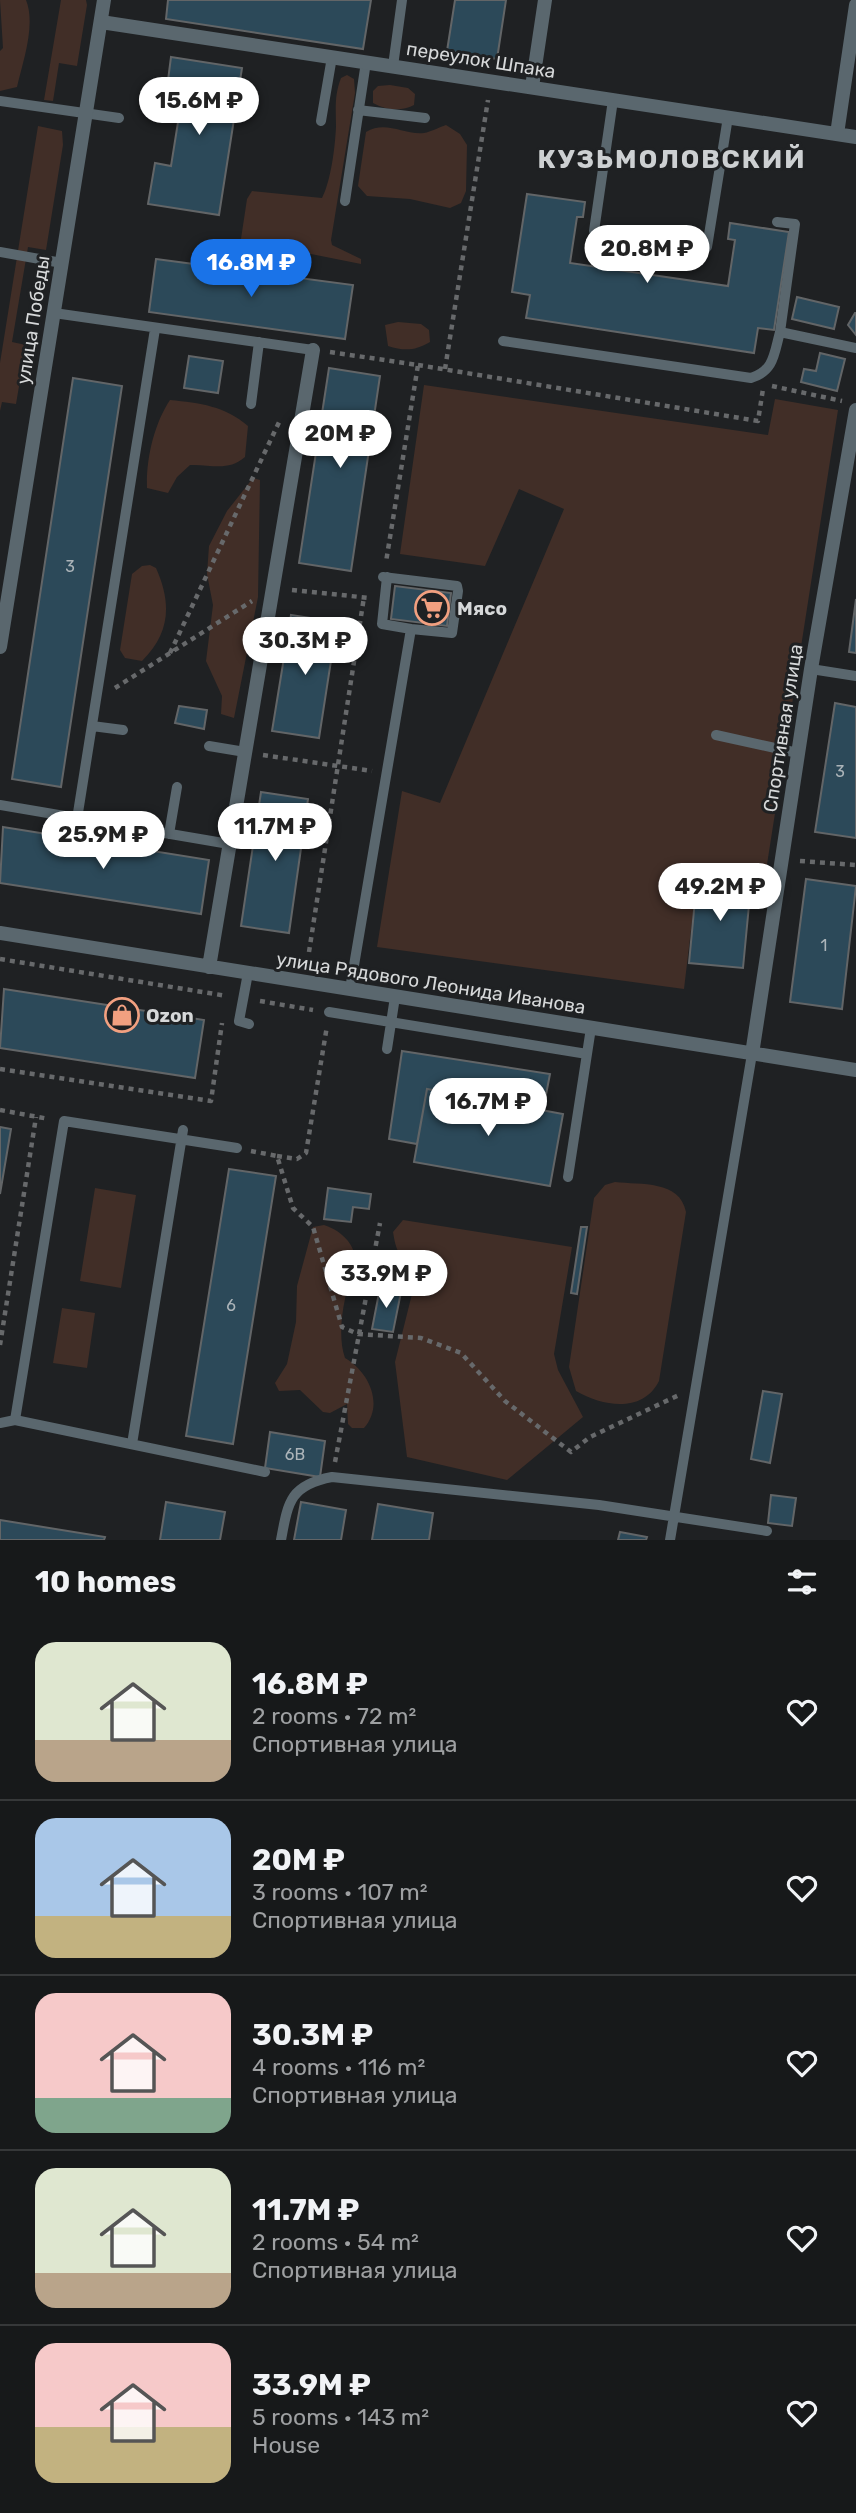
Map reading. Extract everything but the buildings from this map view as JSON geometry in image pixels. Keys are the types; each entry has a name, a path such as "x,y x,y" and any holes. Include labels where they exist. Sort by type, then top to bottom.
{"street":[{"name":"улица Победы","path":"0,647 104,0"},
{"path":"532,87 545,0"},
{"path":"837,134 856,5"},
{"name":"переулок Шпака","path":"101,22 856,137"},
{"path":"209,967 313,350"},
{"name":"Спортивная улица","path":"752,1054 811,669 856,410"},
{"name":"улица Рядового Леонида Иванова","path":"0,933 856,1070"}],"lane":[{"path":"393,66 402,0"},
{"path":"321,121 332,57"},
{"path":"345,201 366,62"},
{"path":"613,100 594,231 707,247 728,117"},
{"path":"0,101 120,118"},
{"path":"358,110 425,118"},
{"path":"503,341 751,378 766,372 771,366 779,332 795,224 778,222"},
{"path":"0,252 62,263"},
{"path":"54,313 313,350"},
{"path":"77,819 155,329"},
{"path":"779,332 856,348"},
{"path":"251,404 259,342"},
{"path":"385,577 457,586 452,633 411,629 382,624 385,577"},
{"path":"350,989 411,629"},
{"path":"811,669 856,676"},
{"path":"92,726 123,730"},
{"path":"716,735 798,753"},
{"path":"209,746 244,752"},
{"path":"169,834 177,787"},
{"path":"0,805 229,844"},
{"path":"248,973 239,1021 249,1024"},
{"path":"387,1049 395,997"},
{"path":"329,1012 587,1054"},
{"path":"568,1177 591,1028"},
{"path":"670,1540 752,1054"},
{"path":"15,1420 64,1121 182,1135 237,1148"},
{"path":"132,1444 182,1135"},
{"path":"0,1423 15,1420 265,1472"},
{"path":"281,1540 293,1494 304,1486 332,1477 674,1517 767,1531"}],"path":[{"path":"444,369 489,89"},
{"path":"313,350 758,421 764,385 856,403"},
{"path":"96,700 272,588 374,598 380,593 385,577 418,365"},
{"path":"170,653 286,408"},
{"path":"309,952 364,597"},
{"path":"244,752 386,773"},
{"path":"782,859 856,865"},
{"path":"0,959 329,1012 306,1153 297,1159 237,1148"},
{"path":"0,1069 211,1101 229,970"},
{"path":"0,1110 64,1121"},
{"path":"0,1345 36,1117"},
{"path":"276,1156 293,1209 313,1227 342,1327 358,1334 421,1338 461,1353 505,1401 571,1452 590,1437 683,1393 681,1406"},
{"path":"332,1477 380,1223"}],"shaded area":[{"path":"0,0 26,0 30,20 28,43 17,87 0,91 0,51 3,48"},
{"path":"61,0 86,0 77,66 59,63 53,101 44,100"},
{"path":"347,75 354,79 355,93 331,240 332,245 361,259 361,264 286,249 263,259 245,256 239,252 247,199 252,191 322,198 334,154 337,91 341,78"},
{"path":"378,86 408,88 415,94 414,105 394,109 373,103 373,91"},
{"path":"446,125 460,134 467,145 466,191 461,203 450,208 410,199 367,196 358,186 366,132 381,127 424,133"},
{"path":"38,126 62,131 63,145 46,250 28,247 12,342 26,345 16,404 2,402 0,411 0,363"},
{"path":"398,322 421,324 429,330 430,342 409,349 388,346 385,325"},
{"path":"424,385 768,435 775,399 838,410 763,890 751,884 697,879 684,989 377,947 402,791 440,803 564,509 519,489 485,566 400,554"},
{"path":"170,400 212,407 239,419 248,426 245,457 226,466 190,465 177,477 168,493 147,488 152,442"},
{"path":"253,478 260,480 258,597 234,718 221,714 222,696 206,661 213,605 207,574 209,546 227,511"},
{"path":"150,565 156,568 161,581 166,618 158,640 142,661 125,658 120,650 132,574 142,566"},
{"path":"615,1182 647,1184 668,1189 676,1194 686,1212 659,1381 643,1398 622,1404 599,1401 576,1391 569,1367 594,1198 605,1185"},
{"path":"95,1188 136,1195 121,1288 80,1281"},
{"path":"403,1220 572,1247 554,1354 558,1370 583,1417 507,1480 407,1457 395,1362 415,1282 413,1265 401,1255 394,1238 393,1232"},
{"path":"324,1225 346,1239 356,1261 345,1299 341,1337 345,1358 361,1371 371,1389 373,1409 364,1428 352,1428 348,1424 347,1404 330,1413 323,1412 300,1390 279,1391 275,1383 287,1364 296,1322 297,1286 313,1227"},
{"path":"62,1308 95,1313 87,1368 53,1363"}],"place":[{"name":"Мясо","path":"432,608"},
{"name":"Ozon","path":"122,1015"}],"district":[{"name":"КУЗЬМОЛОВСКИЙ","path":"672,159"}]}
